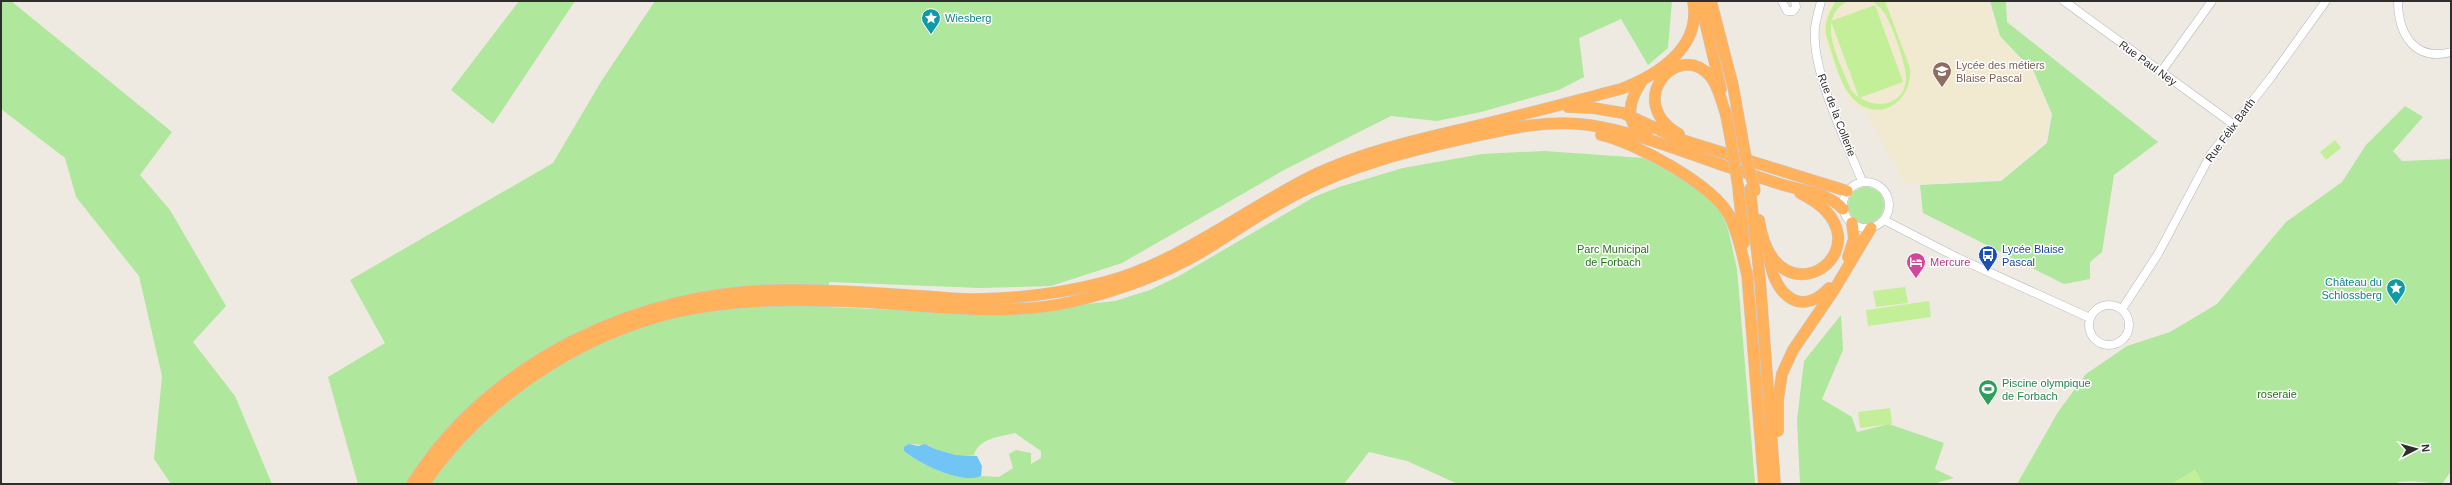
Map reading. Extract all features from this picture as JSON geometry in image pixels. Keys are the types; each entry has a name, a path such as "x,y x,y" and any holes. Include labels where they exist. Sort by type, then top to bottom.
{"highway":[{"path":"412,484 449,437 501,387 555,349 617,319 669,304 732,292 790,290 978,300 1050,295 1109,282 1153,264 1316,174 1359,156 1621,89 1642,81 1678,54 1688,42 1694,27 1693,1"},
{"path":"1700,1 1714,52 1727,116 1738,186 1748,280 1764,484"},
{"path":"1711,1 1733,86 1753,190 1760,222 1769,252 1770,266 1774,280 1780,288 1792,299 1799,302 1809,302 1819,298 1828,289 1851,251 1854,239 1852,223"},
{"path":"1697,145 1671,130 1657,111 1654,98 1657,83 1664,74 1682,66 1703,71 1711,77 1727,116"},
{"path":"1642,81 1632,97 1630,115 1638,130 1657,142"},
{"path":"1533,112 1576,106 1630,115 1663,133 1697,145 1847,191"},
{"path":"424,484 455,444 481,417 507,394 562,357 620,330 672,313 716,305 782,300 980,309 1057,305 1114,292 1162,272 1199,253 1299,193 1352,169 1403,153 1503,130 1532,125 1566,123 1591,125 1657,142 1783,185 1825,196 1835,201 1843,209"},
{"path":"1503,130 1554,128 1606,136 1645,152 1676,170 1700,185 1720,202 1728,215 1737,236 1748,280"},
{"path":"1769,252 1777,263 1787,270 1800,274 1810,274 1821,270 1831,261 1837,249 1838,234 1832,221 1823,209 1783,185"},
{"path":"1753,190 1776,484"},
{"path":"1776,484 1778,400 1782,374 1793,350 1834,290 1871,228"}],"street":[{"path":"1782,1 1787,10 1792,11 1796,8 1795,1"},
{"name":"Rue de la Collerie","path":"1821,1 1815,28 1816,51 1819,68 1824,87 1862,182"},
{"path":"2161,72 2212,1"},
{"name":"Rue Félix Barth","path":"2122,309 2158,254 2211,154 2272,76 2326,1"},
{"path":"2398,1 2398,21 2404,36 2414,46 2430,54 2451,52"},
{"name":"Rue Paul Ney","path":"2069,2 2161,72 2233,124"},
{"path":"1862,182 1876,184 1887,193 1890,207 1884,220 1871,228 1864,228 1852,223 1843,209 1843,200 1847,191 1854,185 1862,182"},
{"path":"1884,220 1988,272 2090,318"},
{"path":"2108,305 2122,309 2127,316 2129,326 2128,332 2116,344 2107,345 2095,339 2091,332 2090,318 2100,307 2108,305"}],"shaded area":[{"name":"Lycée des métiers Blaise Pascal","path":"1829,1 1987,1 1999,36 2033,73 2051,114 2044,143 2001,179 1905,184 1865,112 1850,104 1821,32"}],"green space":[{"path":"1,1 11,1 172,132 140,175 170,210 226,306 193,342 235,396 272,484 171,484 154,459 162,376 139,276 76,197 65,158 1,109"},
{"path":"519,1 575,1 493,124 451,90"},
{"name":"Parc Municipal de Forbach","path":"655,1 1672,1 1668,48 1648,65 1621,19 1579,38 1584,77 1559,90 1481,112 1437,121 1391,116 1284,170 1122,263 1051,286 980,288 829,282 828,307 992,314 1115,301 1150,290 1179,276 1314,197 1339,187 1403,168 1482,154 1544,151 1644,158 1692,184 1718,205 1728,229 1737,269 1755,484 1458,484 1407,461 1369,452 1344,484 358,484 328,377 385,343 350,280 553,163 602,80","holes":["1015,433 1041,451 1041,458 1031,464 1031,453 1016,450 1009,454 1013,468 999,477 981,476 973,478 963,478 941,472 920,462 904,451 909,444 928,445 935,449 956,455 974,455 980,445 990,439"]},
{"path":"1836,1 1848,1 1838,9 1832,19 1831,30 1836,55 1851,90 1858,97 1866,101 1884,104 1899,97 1904,89 1906,79 1904,64 1890,24 1883,11 1872,1 1885,1 1910,68 1909,81 1905,92 1899,101 1890,107 1880,110 1870,109 1860,104 1850,95 1842,83 1826,35 1828,17"},
{"path":"1990,1 2006,1 2007,22 2158,142 2114,175 2102,252 2090,262 2090,279 2064,284 1923,213 1920,185 2001,181 2047,143 2052,114 2034,72 2000,36"},
{"path":"1875,5 1903,82 1859,98 1831,21"},
{"name":"roseraie","path":"2405,106 2423,117 2393,151 2402,161 2451,159 2451,471 2442,484 2405,481 2393,484 2203,484 2195,470 2172,484 2017,484 2058,412 2086,374 2127,346 2170,332 2217,304 2286,222 2342,182 2366,145"},
{"path":"2335,140 2341,148 2326,160 2320,152"},
{"path":"1870,187 1879,192 1883,198 1883,212 1879,218 1870,223 1862,223 1853,218 1849,212 1848,201 1853,192 1859,188"},
{"path":"1905,287 1908,303 1876,307 1873,291"},
{"path":"1929,301 1931,317 1868,326 1866,310"},
{"path":"1841,315 1843,350 1822,399 1852,417 1857,432 1889,424 1944,443 1935,469 1954,478 1933,484 1800,484 1797,420 1804,361"},
{"path":"1890,408 1892,424 1860,428 1858,412"},
{"path":"2195,470 2203,484 2172,484"}],"water":[{"path":"909,444 918,446 925,444 935,449 956,455 977,456 982,466 981,476 963,478 941,472 920,462 904,451 904,447"}],"place":[{"name":"Wiesberg","path":"931,35"},
{"name":"Lycée des métiers Blaise Pascal","path":"1942,88"},
{"name":"Lycée Blaise Pascal","path":"1988,272"},
{"name":"Mercure","path":"1916,279"},
{"name":"Château du Schlossberg","path":"2396,305"},
{"name":"Piscine olympique de Forbach","path":"1988,406"}]}
